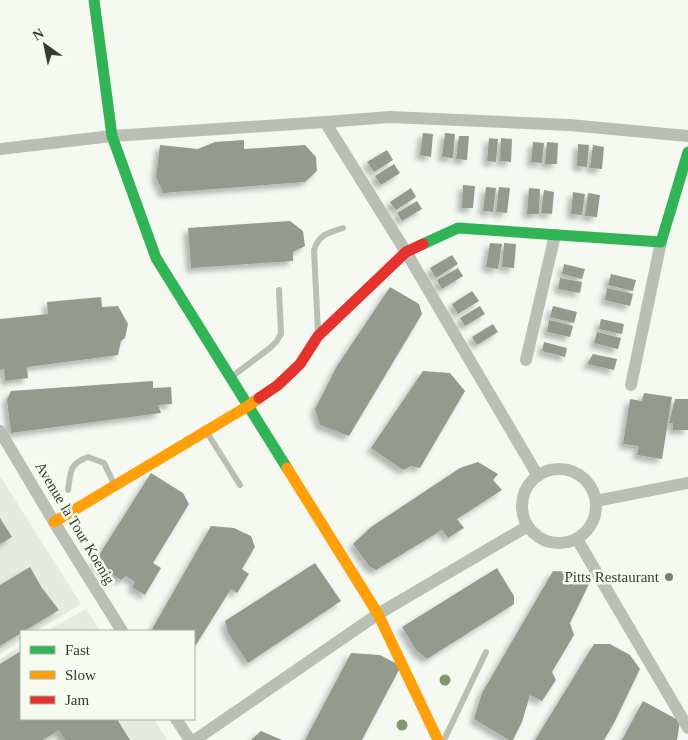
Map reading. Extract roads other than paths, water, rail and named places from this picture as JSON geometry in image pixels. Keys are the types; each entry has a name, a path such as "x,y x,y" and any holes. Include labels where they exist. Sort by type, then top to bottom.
{"street":[{"path":"94,0 112,136 156,258 378,614 438,740"},
{"path":"0,149 112,136 390,117 570,125 688,136"},
{"path":"326,122 406,252 538,476"},
{"path":"630,384 661,242 688,152"},
{"path":"54,522 248,406 278,385 300,364 318,336 406,252 458,228 661,242"},
{"path":"526,360 555,235"},
{"name":"Avenue la Tour Koenig","path":"2,436 121,630"},
{"path":"562,469 574,472 585,479 592,489 596,501 596,512 586,532 577,539 556,543 545,540 528,526 522,505 530,484 538,476 562,469"},
{"path":"596,501 688,484"},
{"path":"195,740 378,614 528,526"},
{"path":"577,539 688,728"},
{"path":"177,720 190,740"}],"lane":[{"path":"318,336 314,250 316,242 321,237 343,228"},
{"path":"230,378 270,348 281,334 279,290"},
{"path":"206,431 240,485"},
{"path":"68,490 74,465 88,457 104,464 115,486"},
{"path":"444,740 486,652"}],"place":[{"name":"Pitts Restaurant","path":"669,577"}]}
